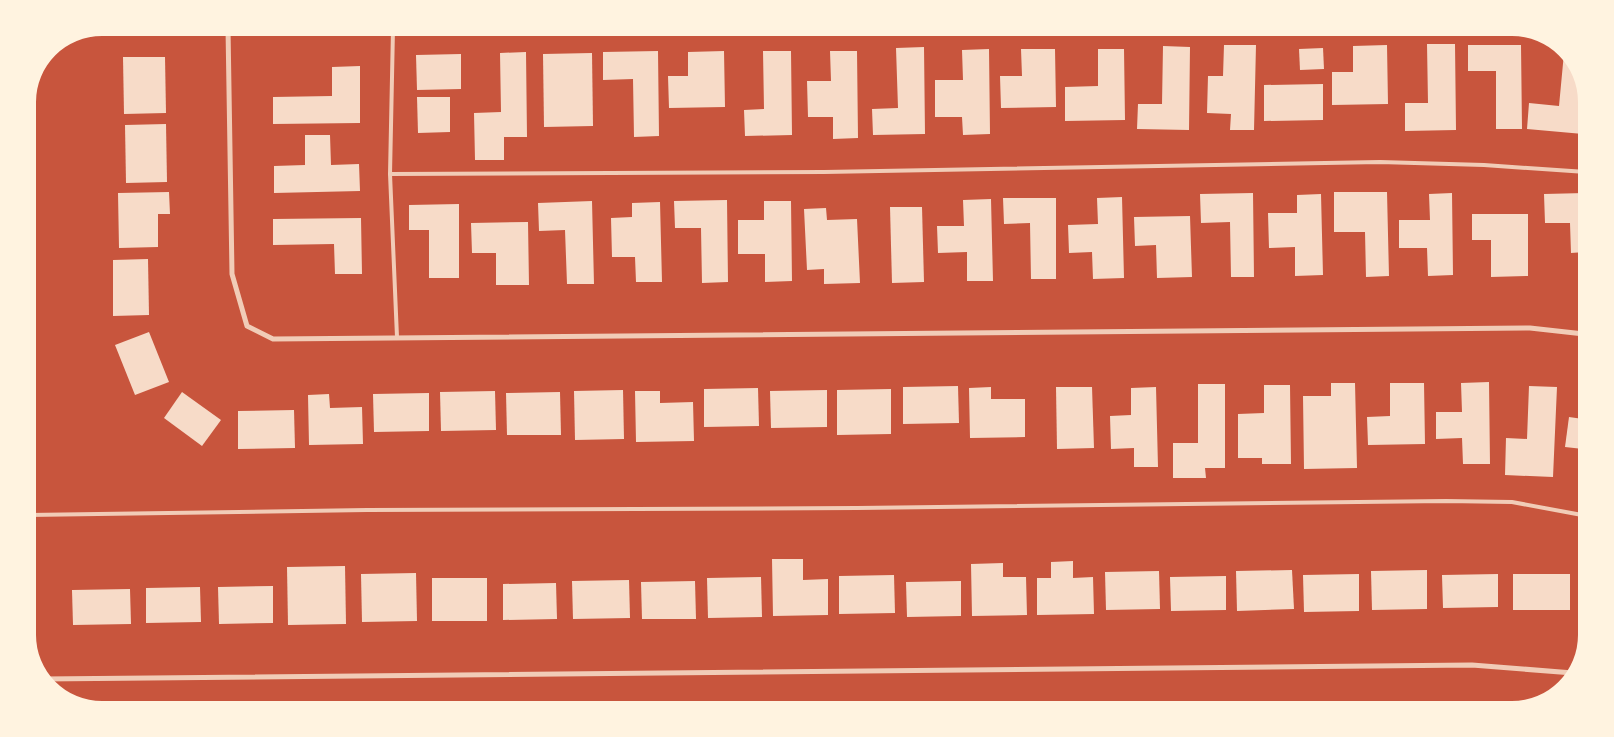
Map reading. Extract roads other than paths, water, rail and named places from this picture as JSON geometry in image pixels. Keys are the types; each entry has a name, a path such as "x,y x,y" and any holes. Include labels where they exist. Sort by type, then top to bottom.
{"street":[{"path":"228,36 232,274 248,326 274,339 1530,328 1578,333"},
{"path":"53,678 1462,665 1565,673"}],"lane":[{"path":"393,36 390,174 397,337"},
{"path":"390,174 824,172 1380,162 1484,165 1578,171"},
{"path":"36,514 367,510 858,508 1446,501 1512,502 1578,515"}]}
